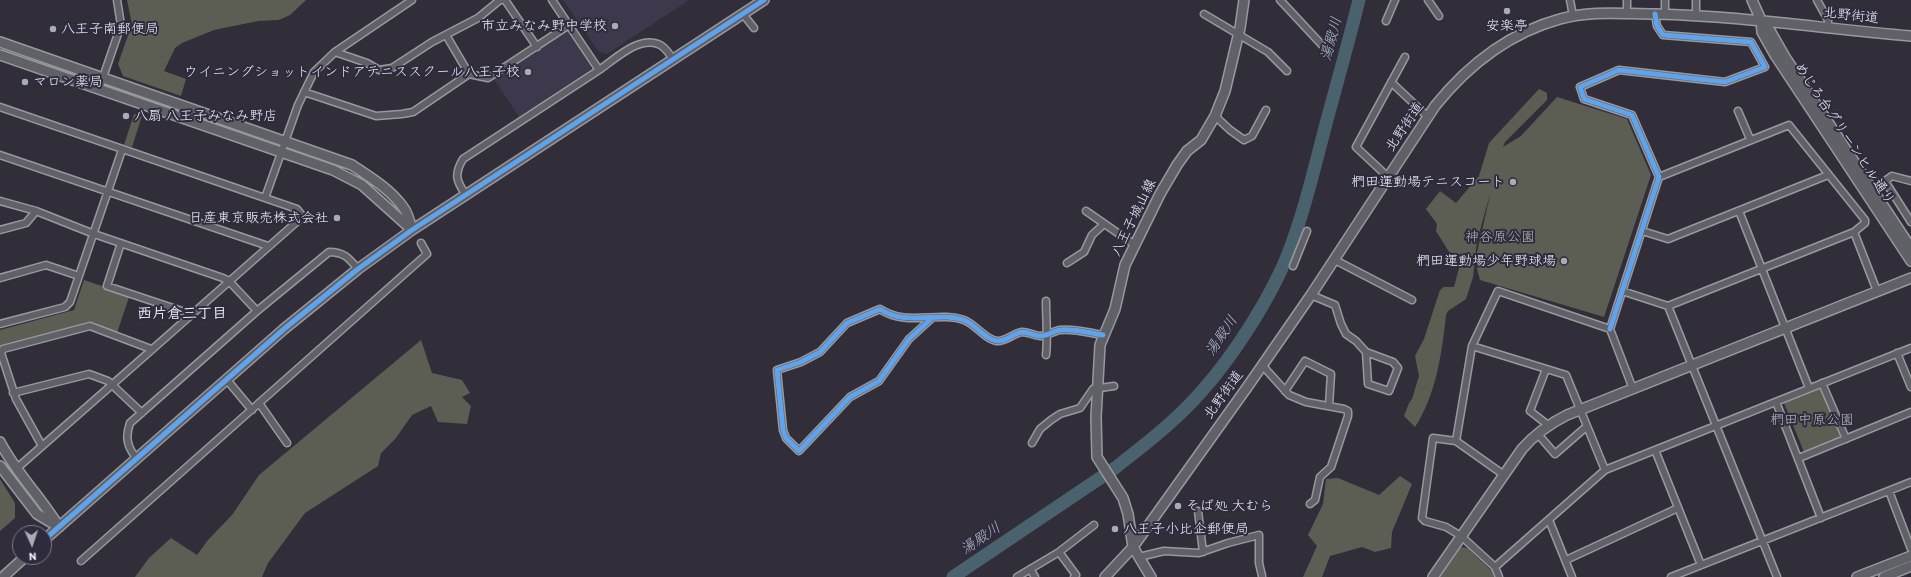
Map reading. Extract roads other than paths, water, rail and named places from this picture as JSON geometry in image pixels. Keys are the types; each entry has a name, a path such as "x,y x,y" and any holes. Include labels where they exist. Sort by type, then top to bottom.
{"street":[{"path":"99,89 121,25 117,0"},
{"path":"265,198 304,92 316,70 335,52 412,0"},
{"path":"335,52 374,68 384,70 392,68 446,35 478,18 502,0 506,0 537,47"},
{"path":"552,0 599,70"},
{"path":"52,533 284,329 358,269 412,230 764,0"},
{"name":"八王子城山線","path":"1133,547 1123,498 1099,464 1096,457 1097,387 1100,345 1115,309 1125,265 1135,245 1177,165 1184,154 1201,140 1215,116 1225,90 1238,35 1244,0"},
{"path":"1280,0 1322,44"},
{"path":"1386,22 1395,0"},
{"path":"1428,0 1439,16"},
{"path":"1570,0 1573,16"},
{"path":"1627,0 1627,12"},
{"path":"1665,0 1665,14"},
{"path":"1696,0 1696,15"},
{"name":"めじろ台グリーンヒル通り","path":"1752,0 1761,20 1769,29 1785,57 1911,248"},
{"path":"1817,0 1828,20 1828,29"},
{"name":"北野街道","path":"1104,577 1133,547 1262,365 1335,260 1428,116 1454,83 1491,52 1534,28 1573,16 1601,12 1696,15 1761,20 1828,29 1911,36"},
{"path":"743,14 754,28"},
{"path":"1204,14 1268,52 1287,71"},
{"path":"1634,389 1610,328 1659,176 1632,115 1584,99 1580,87 1619,70 1725,82 1765,67 1751,42 1663,35 1657,26 1655,14"},
{"name":"めじろ台グリーンヒル通り","path":"1761,20 1762,32 1780,63 1911,260"},
{"path":"446,35 470,74 488,78 569,25"},
{"path":"0,42 338,159 369,176 390,193 404,208 412,230"},
{"path":"466,195 460,186 457,176 458,168 463,159 636,46 646,42 660,44 673,59"},
{"path":"0,55 333,170 362,185 412,230"},
{"path":"1388,177 1356,146 1405,57"},
{"path":"304,92 376,116 402,114 413,112 470,74"},
{"path":"1391,82 1428,116"},
{"path":"0,107 297,209 301,214 300,219 151,349 113,385 16,468"},
{"path":"1215,116 1230,130 1244,140 1252,136 1266,110"},
{"path":"1738,111 1750,139"},
{"path":"1622,291 1668,306 1854,232 1864,225 1865,220 1789,125 1750,139 1659,176"},
{"path":"0,324 65,307 70,302 109,192 122,150"},
{"path":"0,155 268,246"},
{"path":"1642,231 1668,239 1828,175"},
{"path":"1911,181 1892,176 1885,181 1911,222"},
{"path":"0,201 36,211 94,234 229,281 257,311"},
{"path":"0,230 26,222 36,211"},
{"path":"1086,211 1135,245"},
{"path":"1739,211 1810,388"},
{"path":"1067,263 1084,252 1092,235 1104,224"},
{"path":"1293,266 1307,231"},
{"path":"1854,232 1877,291"},
{"path":"121,243 106,286 191,314"},
{"path":"81,560 427,254 421,243"},
{"path":"137,459 130,450 126,433 130,423 257,311 329,252 340,252 348,256 358,269"},
{"path":"1335,260 1412,300"},
{"path":"0,278 46,265 79,276"},
{"path":"1433,577 1522,449 1537,433 1548,425 1580,410 1911,278"},
{"path":"1456,441 1472,346 1498,292 1610,328"},
{"path":"1311,295 1335,305 1340,324 1346,334 1356,341 1366,352 1393,362 1398,368 1389,391 1368,384 1366,352"},
{"path":"1046,301 1048,340 1046,355"},
{"path":"1668,306 1763,541 1776,577"},
{"path":"931,319 909,339 879,381 850,397 799,451 786,438 783,430 777,370 801,362 820,352 847,323 862,318 877,309 880,309 887,314 918,319 949,318 963,320 974,325 992,340 996,341 1020,332 1041,336 1060,330 1071,330 1103,335"},
{"path":"42,446 16,400 1,353 3,349 90,326 151,349"},
{"path":"1472,346 1566,375 1586,427 1605,470"},
{"path":"1495,567 1605,470 1911,348"},
{"path":"1897,353 1911,387"},
{"path":"1285,391 1305,361 1331,374 1330,406"},
{"path":"1262,365 1285,391 1306,402 1348,411 1348,416 1331,466 1320,478 1315,500 1310,504"},
{"path":"1546,369 1530,411 1548,425"},
{"path":"14,393 89,374 108,381 142,413"},
{"path":"227,380 252,410"},
{"path":"1822,383 1846,439"},
{"path":"1032,443 1040,429 1060,414 1080,408 1090,391 1097,387 1114,386"},
{"path":"1776,402 1821,518"},
{"path":"259,403 288,443"},
{"path":"1799,458 1911,412"},
{"path":"1537,433 1555,454 1586,427"},
{"path":"1499,577 1495,567 1461,536 1446,527 1425,521 1421,515 1433,438 1456,441 1504,475"},
{"path":"0,442 16,468 47,507 59,527"},
{"path":"1655,450 1701,565"},
{"path":"0,466 37,514 59,527"},
{"path":"1671,577 1911,482"},
{"path":"1888,491 1911,549"},
{"path":"1566,560 1678,508"},
{"path":"1198,511 1203,552"},
{"path":"1549,520 1572,577"},
{"path":"1017,577 1059,552 1094,526"},
{"path":"1139,556 1164,550 1193,553 1203,552 1228,543 1259,535 1259,563 1262,576"},
{"path":"1133,547 1151,577"},
{"path":"1059,552 1076,575 1074,577"},
{"path":"1857,577 1911,556"},
{"path":"3,577 16,565"},
{"path":"1884,577 1911,566"},
{"path":"1030,569 1035,577"}],"waterway":[{"name":"湯殿川","path":"953,577 1115,468 1149,441 1191,403 1226,362 1272,289 1288,254 1300,221 1359,0"}],"place":[{"name":"安楽亭","path":"1507,11"},
{"name":"市立みなみ野中学校","path":"615,26"},
{"name":"八王子南郵便局","path":"53,29"},
{"name":"ウイニングショットインドアテニススクール八王子校","path":"528,72"},
{"name":"マロン薬局","path":"25,82"},
{"name":"八扇 八王子みなみ野店","path":"126,116"},
{"name":"椚田運動場テニスコート","path":"1513,182"},
{"name":"日産東京販売株式会社","path":"337,218"},
{"name":"椚田運動場少年野球場","path":"1564,261"},
{"name":"そば処 大むら","path":"1178,506"},
{"name":"八王子小比企郵便局","path":"1115,529"}],"district":[{"name":"西片倉三丁目","path":"182,314"}],"park label":[{"name":"神谷原公園","path":"1500,237"},
{"name":"椚田中原公園","path":"1812,420"}]}
